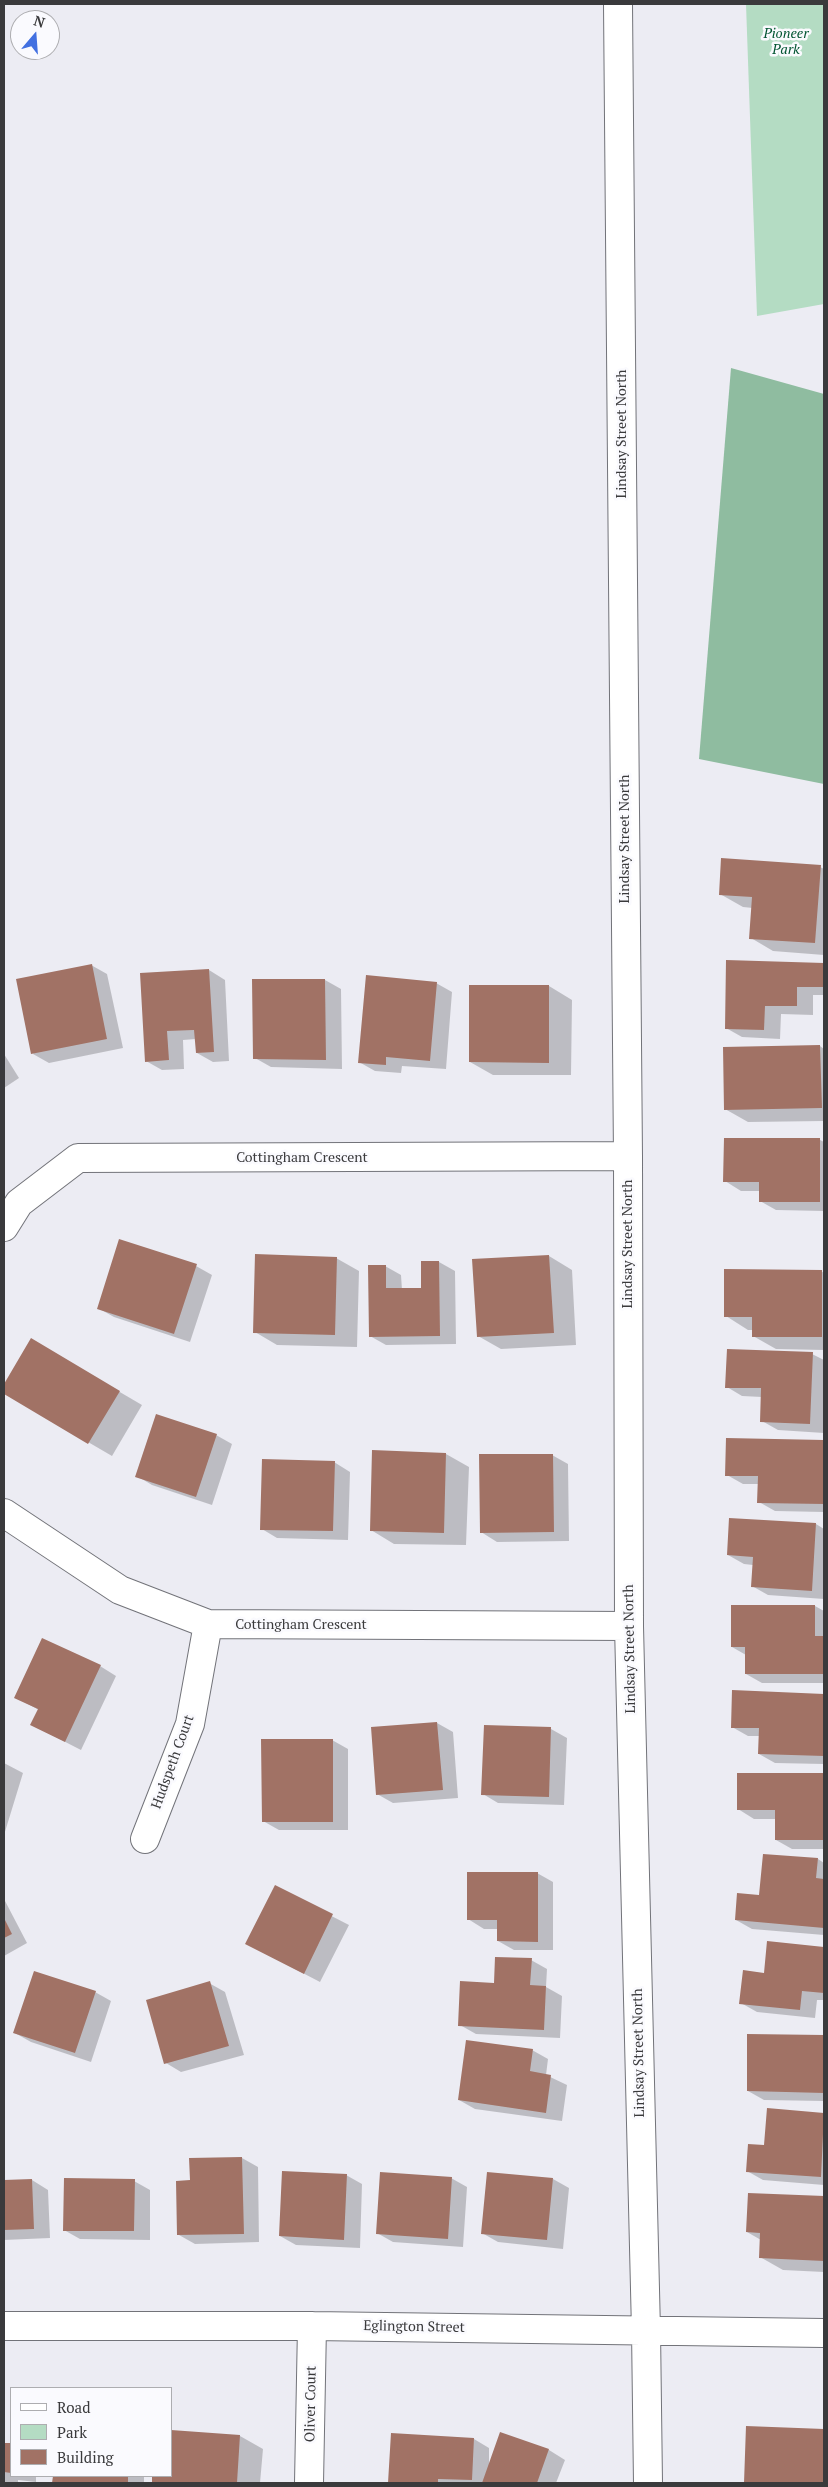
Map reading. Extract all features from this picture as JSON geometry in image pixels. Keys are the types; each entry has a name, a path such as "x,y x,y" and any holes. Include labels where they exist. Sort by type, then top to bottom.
{"street":[{"name":"Lindsay Street North","path":"618,4 628,1156 628,1626 646,2330 648,2483"},
{"name":"Cottingham Crescent","path":"4,1227 19,1203 78,1158 628,1156"},
{"name":"Cottingham Crescent","path":"4,1513 120,1590 208,1624 628,1626"},
{"name":"Hudspeth Court","path":"145,1839 190,1724 208,1624"},
{"name":"Eglington Street","path":"4,2326 312,2326 824,2333"},
{"name":"Oliver Court","path":"309,2483 312,2326"}],"green space":[{"name":"Pioneer Park","path":"746,4 824,4 824,304 757,316"},
{"path":"731,368 824,394 824,784 699,759"}],"building":[{"path":"721,858 821,865 815,943 749,939 752,897 719,895"},
{"path":"726,960 824,963 824,987 797,987 797,1006 765,1006 764,1030 725,1029"},
{"path":"92,964 107,1039 31,1054 16,979"},
{"path":"209,969 214,1052 196,1053 194,1030 167,1031 169,1060 145,1062 140,973"},
{"path":"366,975 437,982 430,1061 386,1057 386,1065 358,1063"},
{"path":"252,979 325,979 326,1060 253,1059"},
{"path":"469,985 549,985 549,1063 469,1062"},
{"path":"820,1045 822,1108 724,1110 723,1047"},
{"path":"724,1138 820,1138 820,1202 759,1202 759,1182 723,1182"},
{"path":"119,1239 197,1264 174,1334 97,1309"},
{"path":"255,1254 337,1257 335,1335 253,1333"},
{"path":"549,1255 554,1333 477,1337 472,1259"},
{"path":"421,1261 439,1261 440,1336 369,1337 368,1265 386,1265 386,1288 421,1288"},
{"path":"724,1269 822,1270 822,1337 752,1337 752,1317 724,1317"},
{"path":"31,1338 120,1391 88,1444 4,1394 4,1384"},
{"path":"727,1349 813,1352 810,1424 760,1422 761,1388 725,1388"},
{"path":"156,1414 217,1434 196,1497 135,1477"},
{"path":"726,1438 824,1440 824,1504 757,1503 758,1476 725,1476"},
{"path":"372,1450 446,1453 444,1533 370,1531"},
{"path":"479,1454 553,1454 554,1532 480,1533"},
{"path":"262,1459 335,1461 333,1531 260,1530"},
{"path":"729,1518 816,1523 812,1591 751,1587 753,1557 727,1555"},
{"path":"731,1605 815,1605 815,1636 824,1636 824,1674 745,1674 745,1647 731,1647"},
{"path":"42,1638 101,1665 65,1742 30,1725 38,1709 14,1698"},
{"path":"732,1690 824,1694 824,1756 758,1754 759,1728 731,1728"},
{"path":"437,1722 443,1790 376,1795 371,1727"},
{"path":"484,1725 551,1727 549,1797 481,1795"},
{"path":"261,1739 333,1739 333,1822 262,1822"},
{"path":"737,1773 824,1773 824,1840 775,1840 775,1810 737,1810"},
{"path":"763,1854 818,1858 816,1878 824,1879 824,1928 735,1920 737,1893 759,1895"},
{"path":"467,1872 538,1872 538,1942 497,1941 497,1920 467,1920"},
{"path":"275,1885 333,1914 304,1974 245,1944"},
{"path":"4,1918 12,1934 4,1938"},
{"path":"767,1941 824,1947 824,1993 802,1991 800,2010 739,2004 743,1970 764,1973"},
{"path":"495,1957 532,1958 530,1985 546,1986 544,2030 458,2026 460,1981 494,1983"},
{"path":"34,1971 96,1991 75,2053 13,2033"},
{"path":"210,1981 229,2046 164,2064 146,2000"},
{"path":"747,2034 824,2035 824,2093 747,2091"},
{"path":"466,2040 533,2049 530,2071 551,2075 546,2113 458,2100"},
{"path":"767,2108 824,2113 821,2177 746,2172 748,2144 764,2145"},
{"path":"242,2157 244,2234 177,2235 176,2181 190,2180 189,2158"},
{"path":"282,2171 347,2174 344,2240 279,2236"},
{"path":"380,2172 452,2177 448,2239 376,2234"},
{"path":"487,2172 553,2178 547,2240 481,2234"},
{"path":"64,2178 135,2179 134,2231 63,2231"},
{"path":"32,2179 34,2229 4,2230 4,2180"},
{"path":"748,2193 824,2196 824,2261 759,2258 760,2233 746,2232"},
{"path":"746,2426 824,2429 824,2483 744,2483"},
{"path":"172,2430 240,2435 237,2483 152,2482 152,2477 172,2477"},
{"path":"500,2432 549,2449 537,2483 482,2483"},
{"path":"391,2433 474,2438 472,2480 438,2479 438,2483 388,2483"},
{"path":"4,2443 10,2443 10,2473 4,2472"},
{"path":"53,2477 128,2477 128,2483 52,2483"}]}
